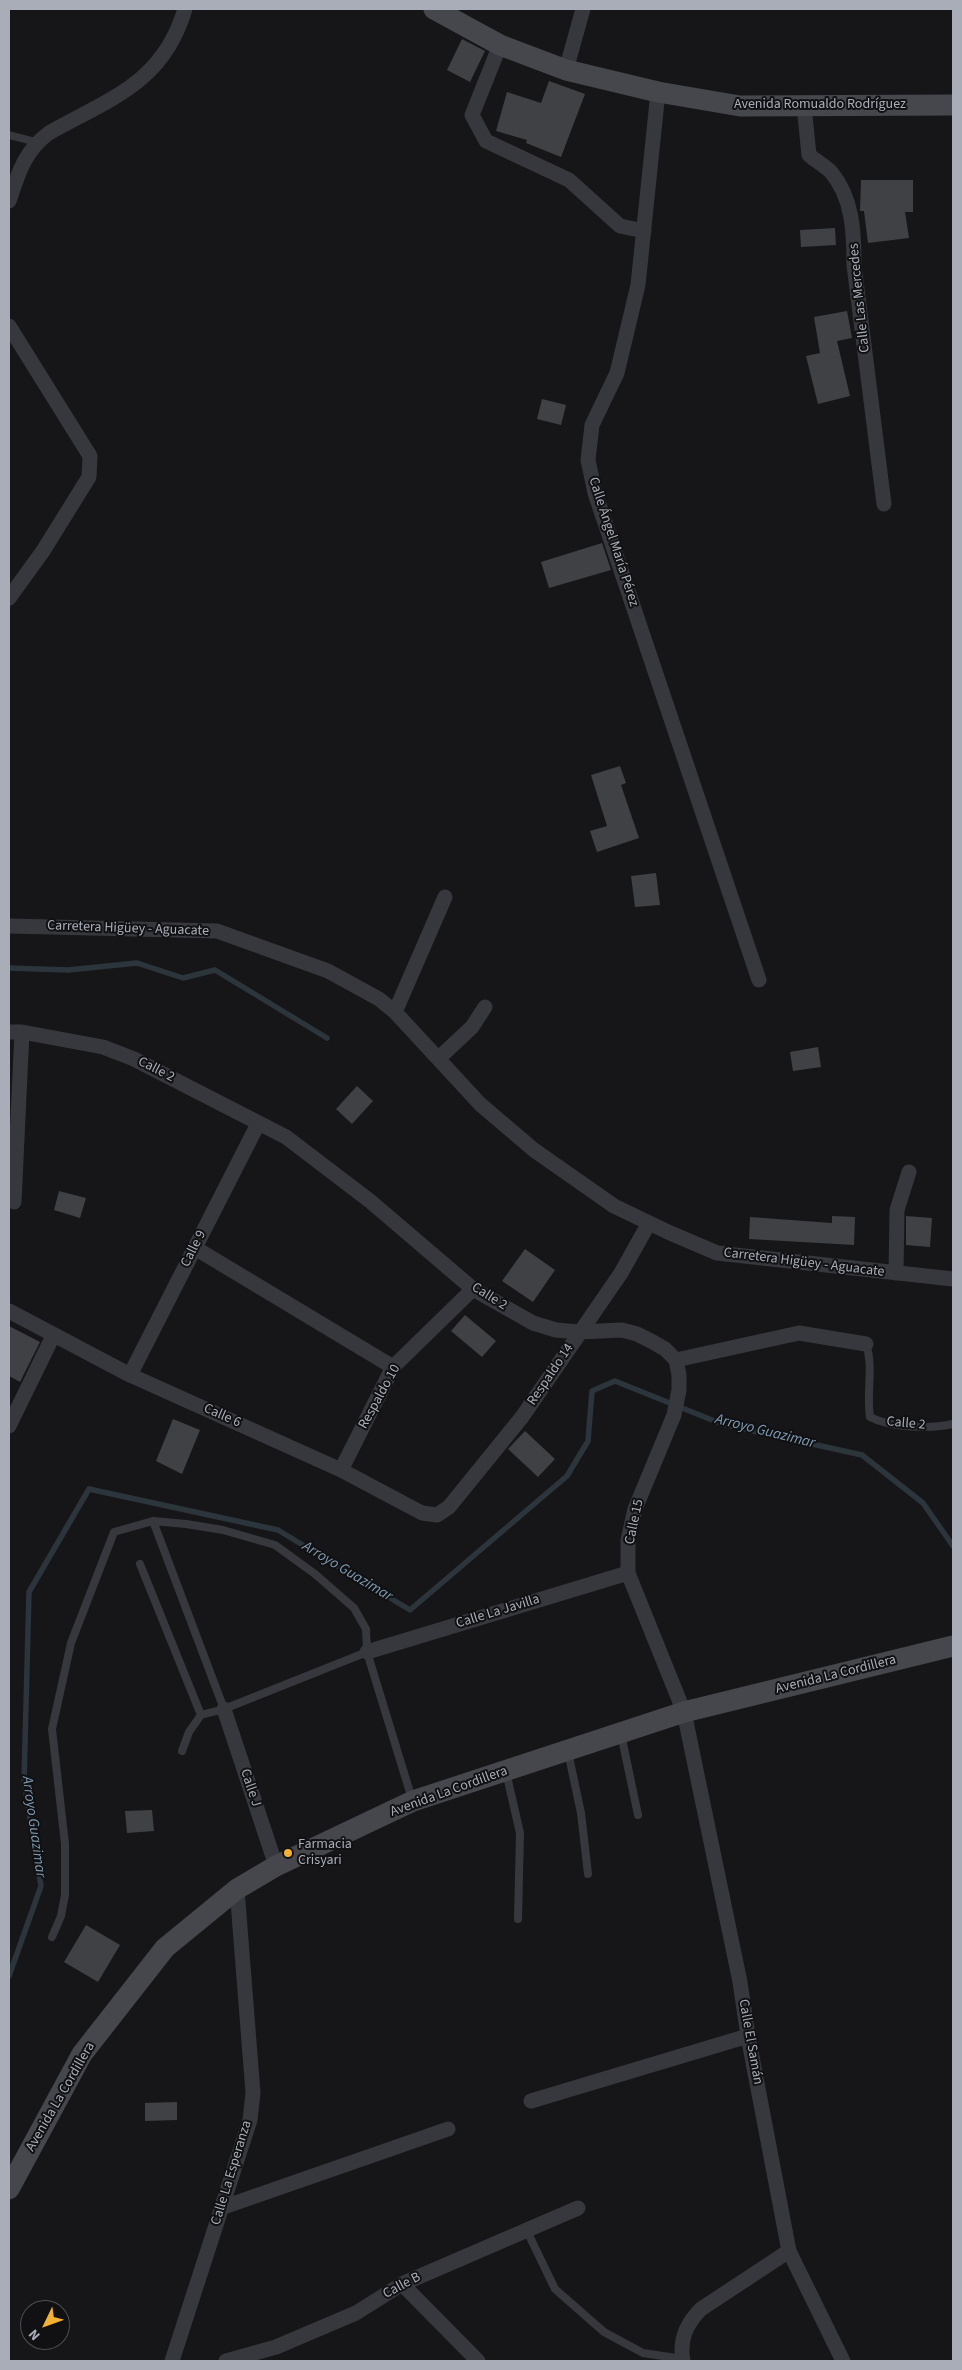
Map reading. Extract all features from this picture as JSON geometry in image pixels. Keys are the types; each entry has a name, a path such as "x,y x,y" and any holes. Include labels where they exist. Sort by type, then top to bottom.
{"main road":[{"name":"Avenida Romualdo Rodríguez","path":"434,9 500,45 566,70 658,92 740,106 953,105"},
{"name":"Avenida La Cordillera","path":"9,2189 82,2054 164,1948 236,1889 276,1866 413,1801 684,1712 953,1646"}],"street":[{"path":"9,201 22,164 36,142 48,133 135,85 154,68 168,50 185,9"},
{"path":"566,70 583,9"},
{"path":"500,45 472,115 486,141 569,180 620,226 644,231"},
{"name":"Calle Ángel María Pérez","path":"658,92 638,285 617,373 592,426 588,460 595,493 759,980"},
{"name":"Calle Las Mercedes","path":"804,106 809,155 831,173 847,201 854,229 854,265 884,504"},
{"path":"9,326 90,456 89,477 43,550 9,598"},
{"path":"395,1012 445,897"},
{"name":"Carretera Higüey - Aguacate","path":"9,926 216,932 328,971 379,999 395,1012 480,1104 534,1150 614,1206 717,1252 953,1279"},
{"path":"439,1058 468,1031 485,1007"},
{"path":"14,1202 15,1032"},
{"name":"Calle 2","path":"15,1032 103,1048 134,1059 286,1137 370,1201 474,1289 533,1323 556,1330 579,1332 622,1330 637,1334 665,1349 676,1360 799,1333 866,1344"},
{"name":"Calle 9","path":"130,1375 258,1124"},
{"path":"896,1273 897,1210 909,1172"},
{"name":"Respaldo 14","path":"437,1515 449,1506 522,1417 579,1332 622,1273 649,1223"},
{"path":"195,1248 393,1367"},
{"name":"Respaldo 10","path":"341,1470 393,1367 474,1289"},
{"name":"Calle 6","path":"9,1311 53,1336 130,1375 341,1470 422,1513 437,1515"},
{"path":"9,1426 53,1336"},
{"name":"Calle 15","path":"676,1360 679,1390 674,1415 635,1509 628,1540 628,1573 684,1712"},
{"name":"Calle La Javilla","path":"367,1652 628,1573"},
{"name":"Calle J","path":"224,1709 276,1866"},
{"name":"Calle El Samán","path":"684,1712 740,1982 748,2036 789,2251 844,2361"},
{"name":"Calle La Esperanza","path":"172,2361 250,2120 253,2093 236,1889"},
{"path":"531,2101 748,2036"},
{"path":"222,2208 448,2129"},
{"name":"Calle B","path":"226,2361 276,2347 356,2313 402,2284 578,2208"},
{"path":"683,2360 684,2332 690,2320 701,2309 789,2251"},
{"path":"402,2284 478,2361"}],"lane":[{"path":"9,135 36,142"},
{"name":"Calle 2","path":"866,1344 871,1358 868,1401 870,1417 883,1424 941,1427 953,1424"},
{"path":"153,1521 224,1709"},
{"path":"52,1937 61,1916 65,1896 65,1844 52,1729 71,1644 114,1532 153,1521 223,1530 274,1545 314,1574 354,1608 366,1629 367,1652 413,1801"},
{"path":"140,1564 202,1715"},
{"path":"182,1751 189,1732 202,1715 224,1709 367,1652"},
{"path":"621,1733 638,1816"},
{"path":"568,1750 580,1813 588,1874"},
{"path":"505,1771 520,1833 518,1919"},
{"path":"526,2229 555,2289 604,2332 643,2353 683,2360"}],"building":[{"path":"462,39 485,51 470,82 447,70"},
{"path":"549,81 585,94 561,157 526,143 527,140 496,131 507,92 541,103"},
{"path":"861,180 913,180 913,212 905,212 909,238 868,243 864,211 860,211"},
{"path":"835,228 836,245 801,247 800,230"},
{"path":"847,311 852,338 837,341 850,396 818,404 806,356 820,353 814,317"},
{"path":"542,399 566,405 561,425 537,419"},
{"path":"602,543 611,570 549,588 541,562"},
{"path":"620,766 626,783 621,785 639,838 597,852 590,831 607,826 591,775"},
{"path":"656,873 660,905 635,907 631,876"},
{"path":"818,1047 821,1067 793,1071 790,1052"},
{"path":"357,1086 373,1101 352,1124 336,1109"},
{"path":"59,1191 86,1198 80,1218 54,1210"},
{"path":"832,1216 855,1217 854,1245 749,1239 750,1217 832,1223"},
{"path":"906,1216 932,1218 930,1247 906,1245"},
{"path":"525,1249 555,1270 533,1302 502,1281"},
{"path":"465,1315 496,1341 482,1357 451,1331"},
{"path":"9,1326 40,1342 20,1382 9,1376"},
{"path":"173,1419 200,1430 182,1474 156,1461"},
{"path":"525,1431 555,1459 538,1477 508,1449"},
{"path":"152,1810 154,1831 127,1833 125,1811"},
{"path":"86,1925 120,1945 98,1982 64,1962"},
{"path":"177,2102 177,2120 145,2121 145,2103"}],"waterway":[{"path":"9,968 68,970 137,963 183,978 215,970 327,1038"},
{"name":"Arroyo Guazimar","path":"9,1976 41,1886 24,1781 29,1592 89,1489 278,1530 410,1610 567,1476 588,1441 592,1391 615,1381 722,1424 862,1455 923,1503 953,1546"}],"place":[{"name":"Farmacia Crisyari","path":"288,1853"}]}
